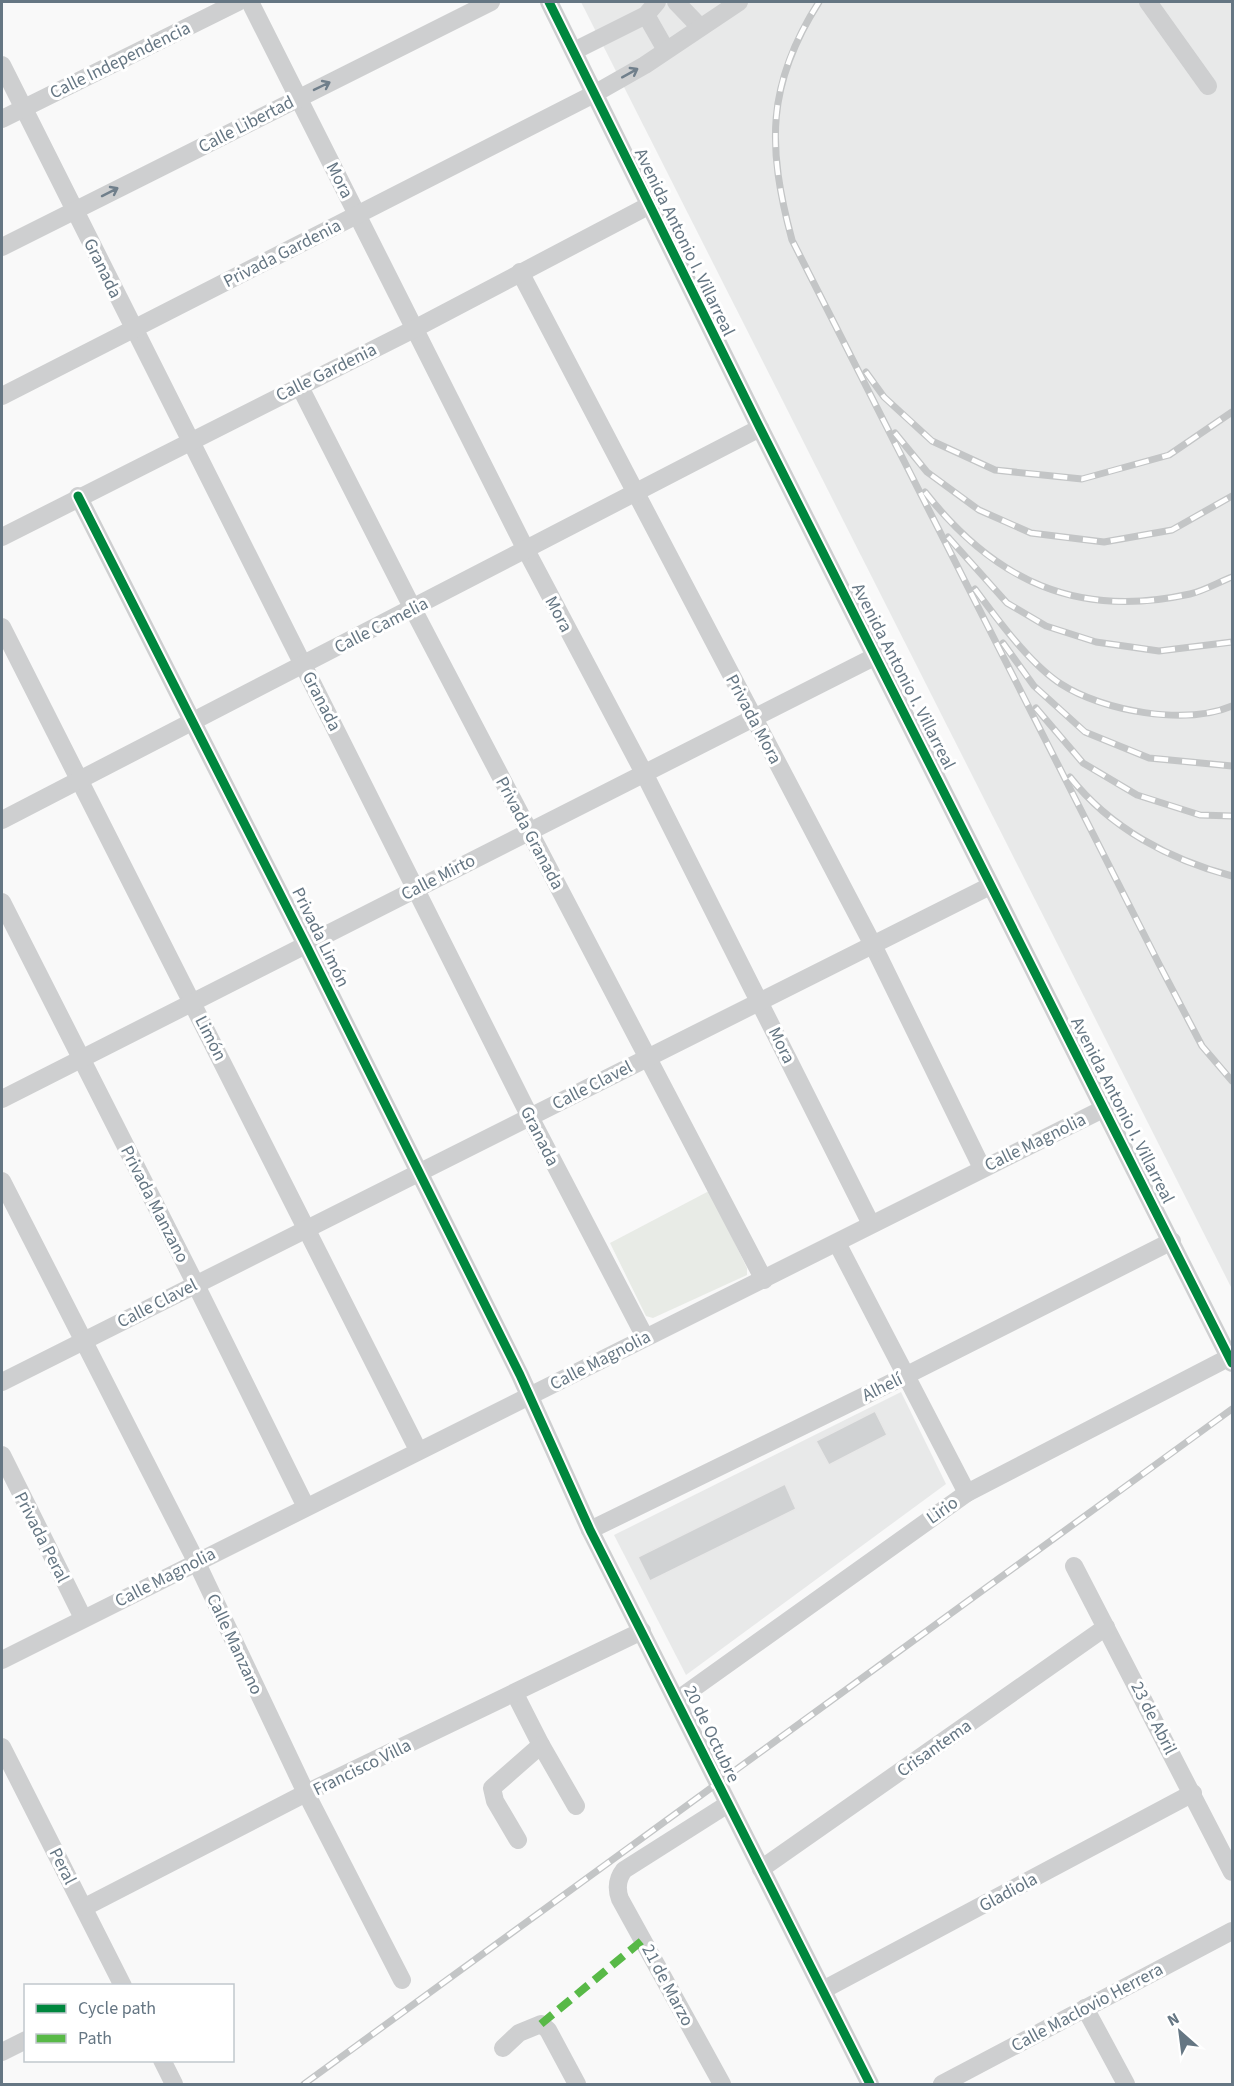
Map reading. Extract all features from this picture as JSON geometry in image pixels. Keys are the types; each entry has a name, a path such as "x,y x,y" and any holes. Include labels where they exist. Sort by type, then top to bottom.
{"street":[{"name":"Calle Independencia","path":"2,119 238,2"},
{"name":"Mora","path":"250,2 526,550 644,773 760,1000 871,1224"},
{"name":"Calle Libertad","path":"2,247 491,2"},
{"name":"Avenida Antonio I. Villarreal","path":"549,2 648,206 1231,1360"},
{"path":"676,2 700,27"},
{"name":"Privada Gardenia","path":"2,396 594,94 739,2"},
{"path":"1148,2 1208,86"},
{"path":"574,51 652,8 666,50"},
{"name":"Granada","path":"2,65 133,331 191,439 530,1117 645,1337"},
{"name":"Calle Gardenia","path":"2,537 78,496 416,328 648,206"},
{"name":"Privada Mora","path":"520,272 872,943 982,1168"},
{"name":"Privada Granada","path":"299,385 413,609 764,1280"},
{"name":"Calle Camelia","path":"2,820 760,428"},
{"name":"Privada Limón","path":"78,496 194,721 528,1396"},
{"name":"Limón","path":"2,627 418,1450"},
{"name":"Calle Mirto","path":"2,1099 876,656"},
{"name":"Calle Clavel","path":"2,1382 306,1227 990,886"},
{"name":"Privada Manzano","path":"2,902 306,1507"},
{"name":"Calle Magnolia","path":"2,1660 1103,1109"},
{"name":"Calle Manzano","path":"2,1181 196,1562 306,1793 402,1980"},
{"name":"Alhelí","path":"590,1530 907,1375 1172,1241"},
{"path":"837,1243 967,1493"},
{"name":"Lirio","path":"677,1700 967,1493 1231,1360"},
{"name":"20 de Octubre","path":"528,1396 590,1530 870,2085"},
{"name":"Privada Peral","path":"2,1455 83,1618"},
{"name":"23 de Abril","path":"1074,1566 1233,1872"},
{"name":"Crisantema","path":"761,1869 1106,1627"},
{"name":"Francisco Villa","path":"85,1907 306,1793 642,1631"},
{"path":"515,1694 576,1806"},
{"path":"518,1840 495,1801 492,1788 541,1744"},
{"name":"Peral","path":"2,1747 122,1984"},
{"name":"Gladiola","path":"823,1990 1193,1793"},
{"name":"21 de Marzo","path":"722,2085 620,1899 617,1885 624,1870 728,1804"},
{"name":"Calle Maclovio Herrera","path":"942,2085 1233,1931"},
{"path":"1085,2008 1126,2085"},
{"path":"502,2048 519,2033 541,2024 551,2035 577,2085"},
{"path":"4,2044 24,2040"},
{"path":"162,2062 174,2085"}],"shaded area":[{"path":"581,2 1232,2 1232,1289"},
{"path":"709,1191 747,1268 747,1275 653,1318 646,1316 610,1243"},
{"path":"901,1392 946,1484 686,1675 614,1535"}],"building":[{"path":"875,1411 887,1435 829,1465 816,1441"},
{"path":"785,1484 796,1509 650,1581 638,1557"}],"railway":[{"path":"819,2 789,61 776,117 778,175 792,240 1159,964 1202,1046 1232,1081"},
{"path":"866,372 884,397 932,441 995,470 1082,479 1169,455 1232,412"},
{"path":"895,433 927,472 979,510 1031,533 1104,542 1172,530 1232,496"},
{"path":"925,492 952,523 980,549 1010,570 1041,586 1075,596 1111,601 1149,600 1195,593 1232,577"},
{"path":"948,537 1007,603 1046,626 1096,642 1159,651 1232,642"},
{"path":"975,589 993,614 1038,665 1061,684 1078,694 1121,708 1168,715 1213,712 1232,706"},
{"path":"1003,643 1034,686 1085,732 1149,758 1232,766"},
{"path":"1036,708 1083,763 1137,795 1200,815 1232,816"},
{"path":"1070,777 1103,812 1143,840 1186,861 1232,876"},
{"path":"304,2084 1232,1409"}],"marked path":[{"path":"541,2024 644,1939"}],"cycle path":[{"path":"549,2 760,428 1232,1363"},
{"path":"78,496 306,945 520,1375 590,1530 870,2084"}]}
